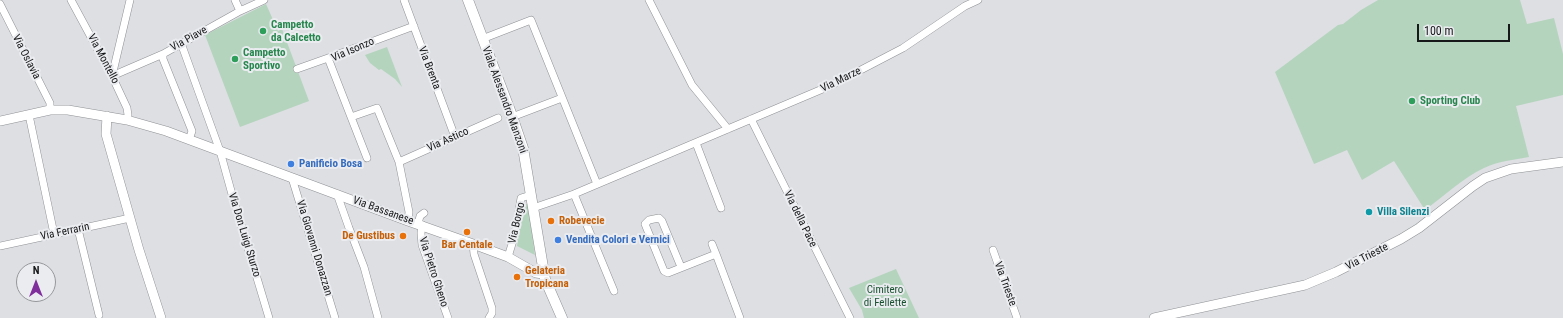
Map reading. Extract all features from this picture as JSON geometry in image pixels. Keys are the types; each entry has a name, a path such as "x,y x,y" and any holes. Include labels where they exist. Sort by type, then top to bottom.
{"main road":[{"name":"Viale Alessandro Manzoni","path":"468,0 512,117 522,148 544,274 551,296 562,318"}],"street":[{"name":"Via Montello","path":"71,0 112,76 126,108 128,115 127,120"},
{"path":"112,76 130,0"},
{"path":"235,0 240,11"},
{"name":"Via Piave","path":"112,76 163,54 240,11 263,0"},
{"name":"Via Brenta","path":"404,0 455,137"},
{"path":"650,0 692,85 728,129"},
{"name":"Via Marze","path":"533,208 574,194 832,85 903,48 965,6 978,0"},
{"name":"Via Oslavia","path":"0,4 50,103 50,110"},
{"path":"482,39 531,20 597,184"},
{"name":"Via Isonzo","path":"297,69 414,26"},
{"path":"181,43 220,151"},
{"path":"163,54 163,59 192,131 189,140"},
{"name":"Via Isonzo","path":"328,58 367,158"},
{"path":"512,117 562,98"},
{"path":"351,117 377,108 399,162 409,212 416,224"},
{"name":"Via Bassanese","path":"0,121 50,110 68,110 127,120 220,151 473,244 508,257 536,273 544,274"},
{"path":"29,115 54,234"},
{"path":"107,116 106,134 160,318"},
{"name":"Via Astico","path":"399,162 498,118"},
{"name":"Via della Pace","path":"751,119 849,316"},
{"path":"696,142 721,208"},
{"name":"Via Don Luigi Sturzo","path":"220,151 269,318"},
{"name":"Via Trieste","path":"1154,318 1188,315 1320,280 1401,239 1419,228 1485,178 1511,169 1563,162"},
{"name":"Via Giovanni Donazzan","path":"292,178 336,318"},
{"path":"337,194 348,228 364,267 378,318"},
{"path":"574,194 614,291"},
{"name":"Via Borgo","path":"508,257 515,234 520,198 531,195"},
{"path":"416,224 420,216 424,213"},
{"name":"Via Ferrarin","path":"0,246 130,218"},
{"path":"681,267 662,221 658,218 649,220 645,224 664,271 668,273 716,254"},
{"name":"Via Pietro Gheno","path":"416,224 421,233 422,245 448,318"},
{"path":"78,229 99,316"},
{"path":"473,244 474,254 492,308 492,313 489,318"},
{"path":"712,244 740,318"},
{"name":"Via Trieste","path":"993,250 1017,318"}],"green space":[{"name":"Sporting Club","path":"1378,0 1520,0 1527,24 1554,18 1563,54 1563,95 1516,106 1529,157 1500,162 1476,172 1425,210 1394,161 1362,180 1347,150 1314,164 1275,72 1338,25 1343,24 1361,10"},
{"path":"266,4 278,31 282,29 309,101 240,127 205,35"},
{"path":"387,47 402,87 395,79 370,63 365,55"},
{"path":"524,204 527,204 528,206 535,255 517,246"},
{"name":"Cimitero di Fellette","path":"896,269 919,318 864,318 862,310 849,288"}],"place":[{"name":"Campetto da Calcetto","path":"263,31"},
{"name":"Campetto Sportivo","path":"235,59"},
{"name":"Sporting Club","path":"1412,101"},
{"name":"Panificio Bosa","path":"291,164"},
{"name":"Villa Silenzi","path":"1369,212"},
{"name":"Robevecie","path":"551,221"},
{"name":"Bar Centale","path":"467,232"},
{"name":"De Gustibus","path":"403,236"},
{"name":"Vendita Colori e Vernici","path":"558,240"},
{"name":"Gelateria Tropicana","path":"517,277"}]}
